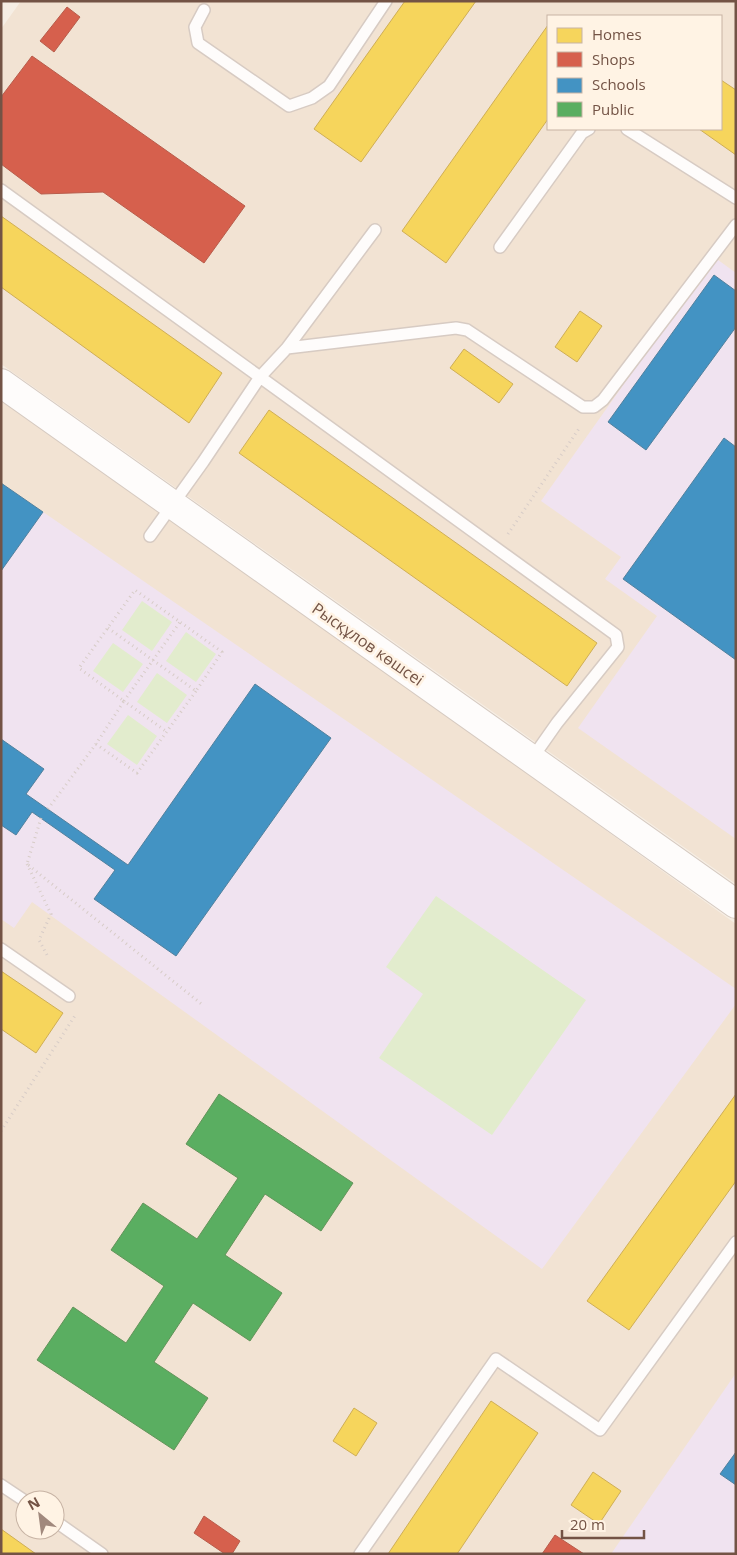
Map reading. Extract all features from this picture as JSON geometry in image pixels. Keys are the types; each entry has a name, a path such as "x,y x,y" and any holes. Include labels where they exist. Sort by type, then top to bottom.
{"street":[{"name":"Рысқұлов көшсеі","path":"1,383 736,904"}],"lane":[{"path":"204,10 195,27 198,43 289,106 312,98 329,86 386,1"},
{"path":"500,247 582,133 587,130"},
{"path":"628,130 736,198"},
{"path":"1,190 616,635 618,647 557,723 531,760"},
{"path":"287,348 456,328 467,330 583,407 594,407 603,400 736,224"},
{"path":"150,536 260,377 287,348 375,230"},
{"path":"1,949 69,996"},
{"path":"360,1554 496,1359 600,1430 736,1242"},
{"path":"1,1485 15,1494"},
{"path":"65,1528 102,1554"}],"path":[{"path":"498,548 594,407"},
{"path":"96,744 137,773 167,732 196,691 222,652 135,590 79,668 167,732"},
{"path":"48,809 96,744 180,622"},
{"path":"108,628 196,691"},
{"path":"42,818 27,864 204,1006"}],"shaded area":[{"path":"21,1 736,1 736,884 1,364 1,29"},
{"path":"714,257 736,273 736,839 578,728 657,616 605,579 621,557 541,501"},
{"path":"1,395 736,924 736,1554 1,1554"},
{"path":"1,483 736,989 736,1004 542,1269 32,902 14,928 1,919"},
{"path":"736,1373 736,1554 611,1554"}],"green space":[{"path":"142,601 172,622 152,651 122,630"},
{"path":"186,632 216,654 196,682 166,661"},
{"path":"113,643 143,664 123,692 93,671"},
{"path":"157,673 187,695 167,723 137,702"},
{"path":"128,715 157,736 137,765 107,744"},
{"path":"436,896 586,1000 492,1135 379,1058 423,994 386,967"}],"building: Homes":[{"path":"405,1 476,1 361,162 314,129"},
{"path":"547,26 547,120 446,263 402,231"},
{"path":"722,81 736,90 736,155 700,130 722,130"},
{"path":"1,216 222,373 189,423 1,287"},
{"path":"580,311 602,326 577,362 555,347"},
{"path":"464,349 513,384 499,403 450,368"},
{"path":"269,410 597,643 567,686 239,453"},
{"path":"1,971 63,1013 36,1053 1,1029"},
{"path":"736,1094 736,1181 629,1330 587,1301"},
{"path":"491,1401 538,1433 457,1554 388,1554"},
{"path":"354,1408 377,1423 356,1456 333,1441"},
{"path":"593,1472 621,1491 599,1524 571,1505"},
{"path":"1,1529 36,1554 1,1554"}],"building: Shops":[{"path":"67,7 80,17 54,52 40,41"},
{"path":"32,56 245,206 204,263 103,192 41,194 1,164 1,97"},
{"path":"204,1516 240,1541 232,1554 225,1554 194,1533"},
{"path":"555,1535 584,1554 542,1554"}],"building: Schools":[{"path":"714,275 736,291 736,327 646,450 608,422"},
{"path":"724,438 736,447 736,660 623,579"},
{"path":"1,483 43,512 1,571"},
{"path":"255,684 331,738 176,956 94,899 115,870 32,812 16,835 1,825 1,739 44,769 26,794 128,865"},
{"path":"736,1452 736,1485 720,1474"}],"building: Public":[{"path":"219,1094 353,1183 321,1231 265,1194 225,1255 282,1293 250,1341 193,1303 154,1362 208,1398 174,1450 37,1360 73,1307 126,1343 164,1286 111,1250 143,1203 197,1239 238,1178 186,1144"}]}
